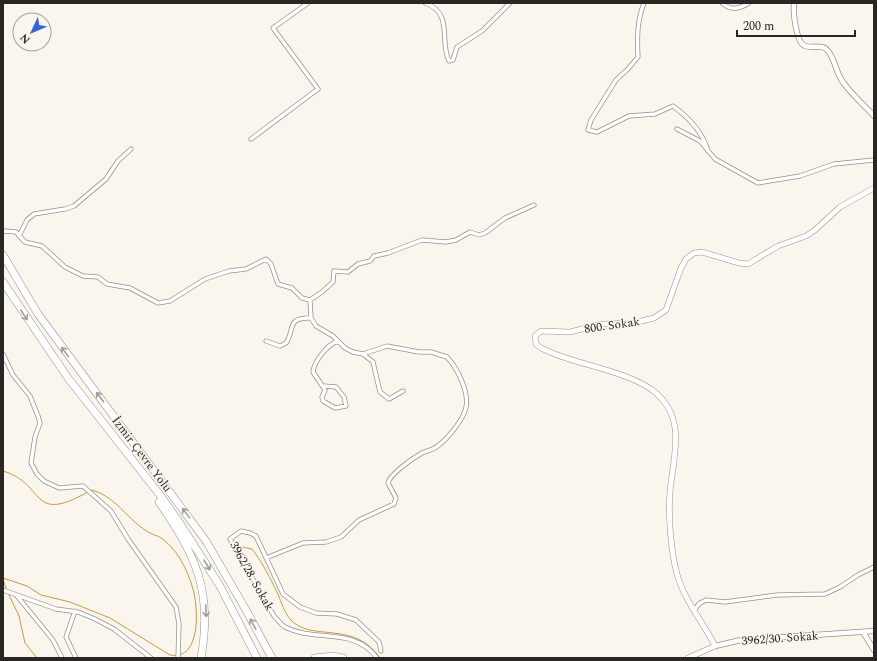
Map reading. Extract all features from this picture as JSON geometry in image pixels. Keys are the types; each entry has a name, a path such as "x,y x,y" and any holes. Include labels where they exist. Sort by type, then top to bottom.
{"highway":[{"path":"3,250 15,276"},
{"name":"İzmir Çevre Yolu","path":"3,256 38,314 206,541 272,658"},
{"name":"İzmir Çevre Yolu","path":"3,282 68,378 160,495 220,586 257,658"},
{"path":"118,442 182,536 195,564 204,594 206,610 206,627 201,658"},
{"path":"315,658 333,656 343,658"}],"main road":[{"name":"800. Sokak","path":"694,610 677,575 672,550 670,494 677,446 676,423 668,406 656,393 639,382 541,348 535,340 537,333 546,331 570,332 602,324 633,324 654,318 666,310 681,268 686,259 694,253 702,252 739,263 748,264 778,246 806,236 815,230 840,207 874,188"},
{"path":"694,610 715,646"},
{"name":"3962/30. Sokak","path":"688,658 715,646"}],"street":[{"path":"251,139 318,89 273,28 308,3"},
{"path":"426,3 431,5 441,15 449,61 453,60 457,47 482,31 510,3"},
{"path":"644,3 640,14 637,35 638,57 616,80 591,120 588,130 597,132 629,116 655,114 673,106 698,130 705,141 708,151"},
{"path":"722,3 732,9 749,3"},
{"path":"794,3 796,25 801,43 804,46 820,46 828,50 843,82 874,116"},
{"path":"677,129 700,141 715,159 758,184 800,176 834,164 874,160"},
{"path":"19,236 27,220 34,214 65,210 74,206 106,179 118,161 131,149"},
{"path":"3,232 11,231 25,242 42,246 65,266 79,274 90,277 98,277 107,284 130,288 158,302 170,301 205,279 215,275 246,269 266,259 271,264 278,284 292,288 302,298 310,300 322,292 332,282 334,271 348,272 358,264 370,261 374,256 388,254 422,240 446,242 456,240 470,232 479,235 485,233 505,218 534,205"},
{"path":"310,300 311,318 316,326 338,341 345,348 363,354 373,362 380,392 382,394 389,399 404,391"},
{"path":"266,341 280,346 286,343 293,323 304,318 311,318"},
{"path":"324,386 325,390 322,397 323,401 335,408 346,406 344,397 336,388 324,386 316,378 313,372 313,368 330,345 338,341"},
{"path":"266,558 272,557 303,543 326,542 341,537 359,520 394,504 396,498 388,483 391,476 419,455 438,446 464,413 466,396 461,381 450,360 442,354 419,352 387,346 363,354"},
{"path":"3,354 13,375 30,396 40,423 35,437 31,463 37,474 53,487 63,489 83,486 111,511 128,539 176,607 180,624 178,656"},
{"name":"3962/28. Sokak","path":"377,658 369,649 352,639 302,632 283,626 274,616 230,539 241,531 256,536 283,594 300,607 316,613 337,614 356,620 379,642 381,651"},
{"path":"694,610 700,603 706,600 725,602 777,595 824,594 840,587 858,575 874,567"},
{"path":"3,590 56,609 75,611 95,618 114,629 151,658"},
{"path":"16,594 53,640 62,658"},
{"path":"75,611 66,637 76,658"},
{"path":"863,632 874,650"},
{"name":"3962/30. Sokak","path":"715,646 742,640 874,632"}],"waterway":[{"path":"3,471 17,477 27,484 40,499 47,503 56,504 69,501 88,492"},
{"path":"91,490 101,493 109,498 139,526 157,536"},
{"path":"3,578 27,586 41,595 70,602 110,618 170,655 180,655 188,650 193,641 196,619 195,597 188,574 176,552 158,536"},
{"path":"237,546 252,549 260,560 278,594 286,614 290,619 299,626 309,630 345,635 358,639 369,646 380,658"},
{"path":"3,579 6,588"},
{"path":"9,595 19,616 25,643 37,658"}]}
